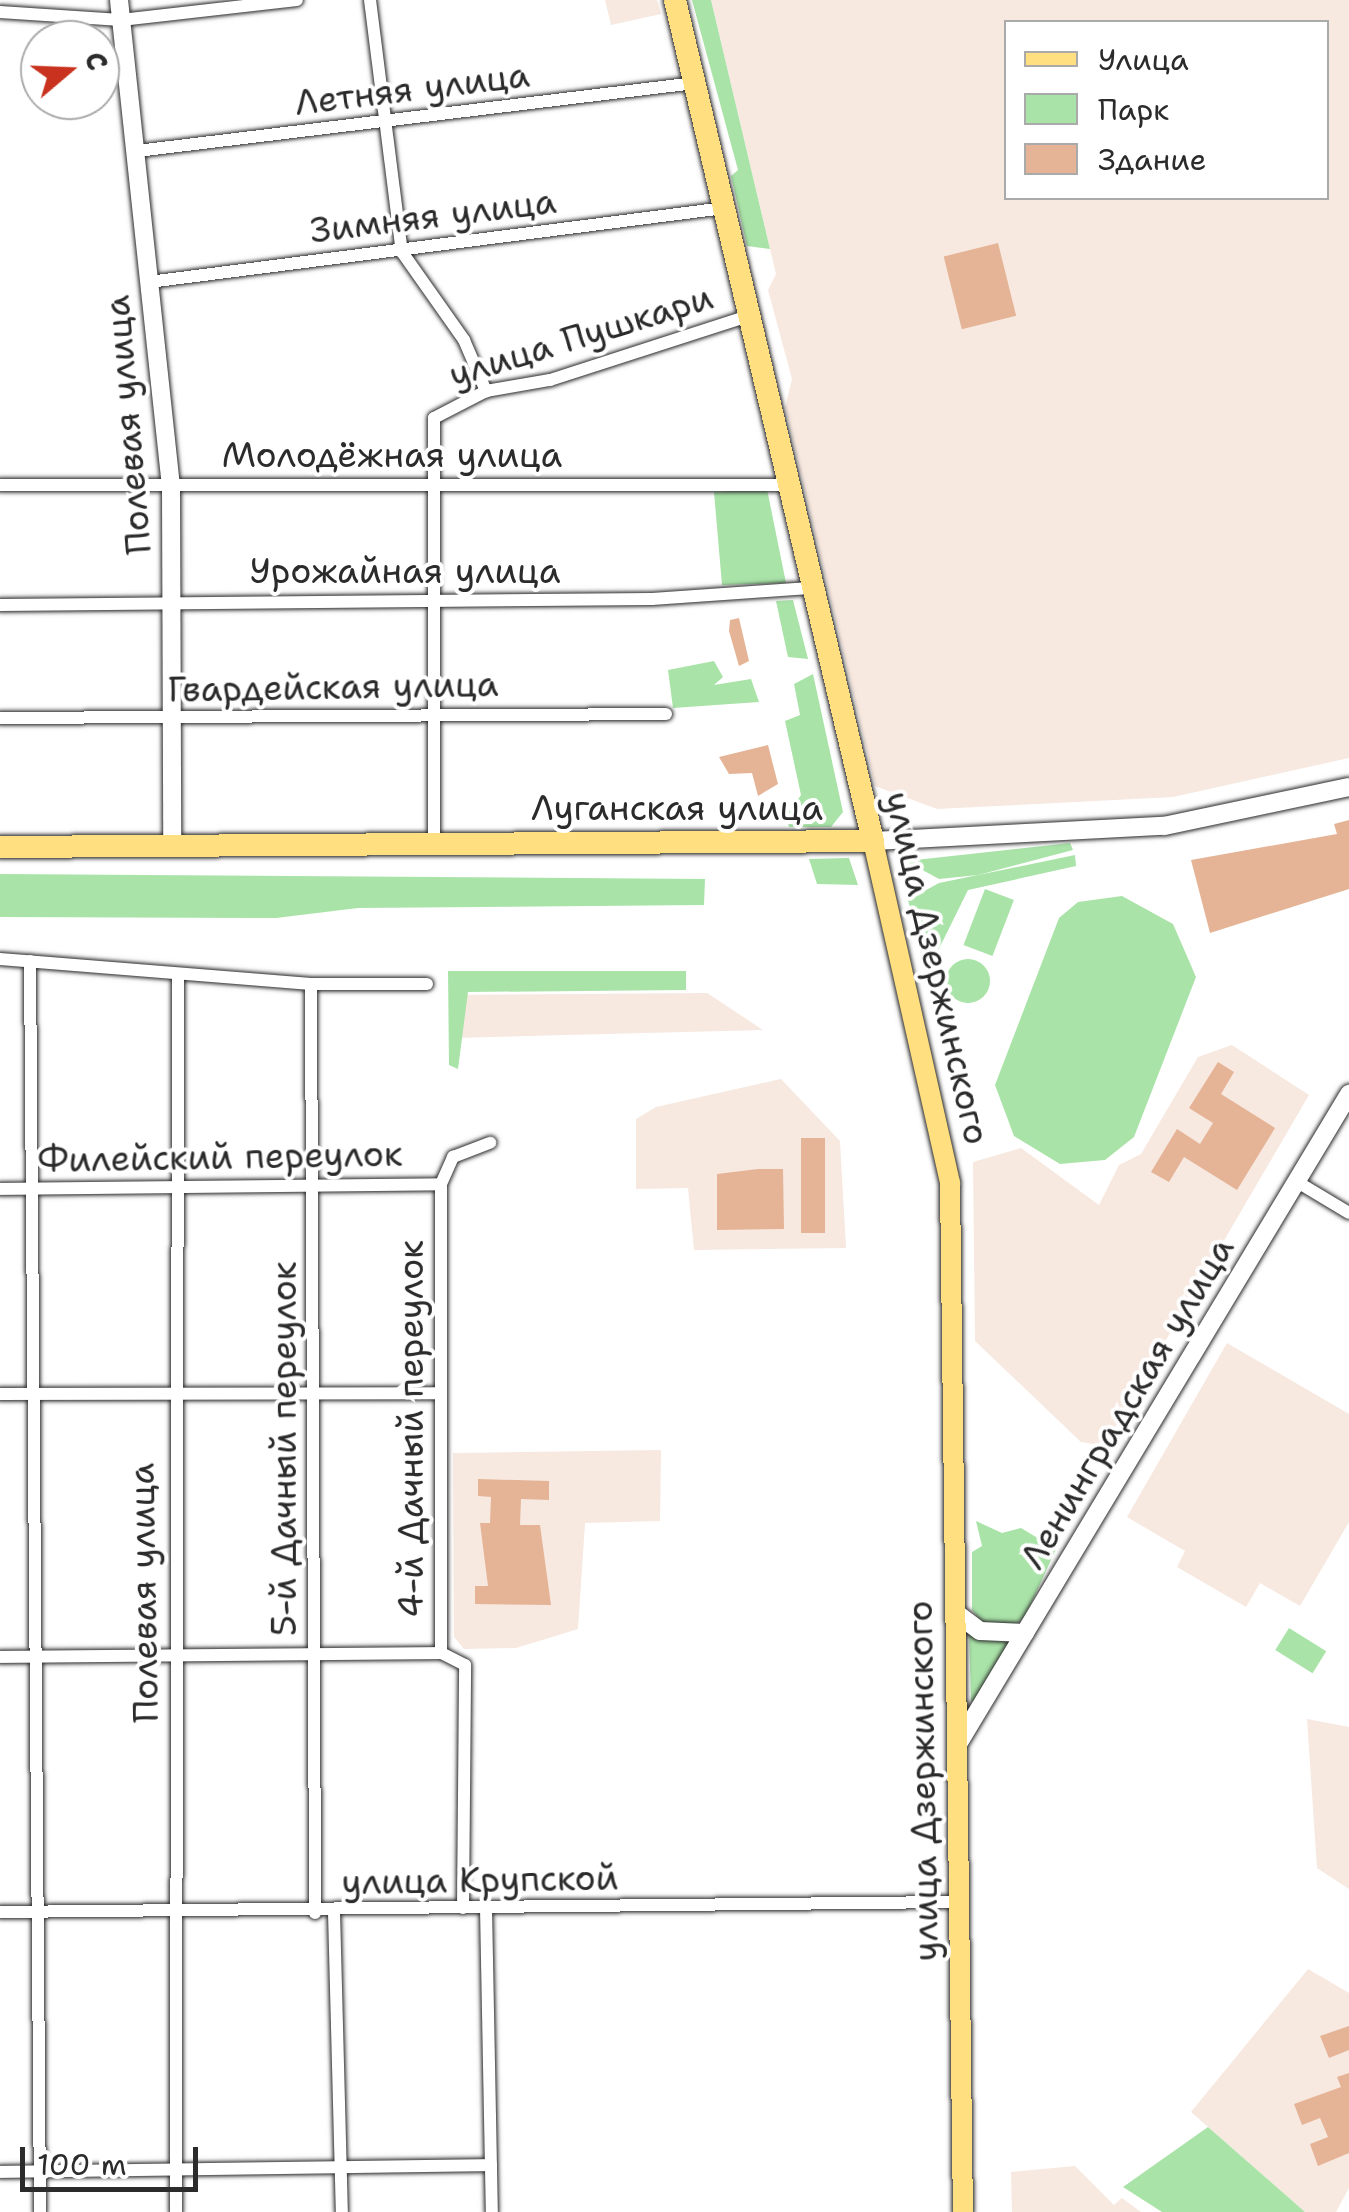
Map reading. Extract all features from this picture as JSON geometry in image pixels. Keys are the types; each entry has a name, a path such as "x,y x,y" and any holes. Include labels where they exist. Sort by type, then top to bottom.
{"highway":[{"name":"улица Дзержинского","path":"675,0 784,485 873,841"},
{"name":"Луганская улица","path":"0,847 873,841"}],"main road":[{"name":"улица Дзержинского","path":"873,841 950,1183 964,2212"}],"street":[{"name":"Полевая улица","path":"119,0 170,487 175,719 172,846"},
{"path":"0,12 121,20 297,0"},
{"path":"370,0 402,252 464,340 486,391"},
{"name":"Летняя улица","path":"137,151 694,84"},
{"name":"Зимняя улица","path":"149,282 724,208"},
{"name":"улица Пушкари","path":"432,483 434,418 486,391 550,380 748,316"},
{"path":"432,483 434,844"},
{"name":"Молодёжная улица","path":"0,484 784,485"},
{"name":"Урожайная улица","path":"0,604 652,600 810,588"},
{"name":"Гвардейская улица","path":"0,718 666,714"},
{"name":"Луганская улица","path":"873,841 1164,826 1349,787"},
{"path":"0,959 311,984 427,984"},
{"path":"30,961 26,1189 34,1392 34,1913 40,2212"},
{"name":"Полевая улица","path":"176,2212 180,1654 174,1184 178,974"},
{"name":"5-й Дачный переулок","path":"311,984 315,1913"},
{"name":"Ленинградская улица","path":"958,1744 1300,1183 1349,1094"},
{"path":"441,1184 454,1157 490,1143"},
{"path":"1300,1183 1349,1212"},
{"name":"Филейский переулок","path":"0,1189 174,1184 441,1184"},
{"name":"4-й Дачный переулок","path":"441,1184 442,1653 465,1664 463,1908"},
{"path":"0,1394 174,1398 440,1394"},
{"path":"956,1613 980,1631 1025,1633"},
{"path":"0,1656 442,1653"},
{"name":"улица Крупской","path":"0,1912 315,1913 960,1902"},
{"path":"486,1908 492,2212"},
{"path":"334,1912 342,2212"},
{"path":"0,2172 491,2165"}],"shaded area":[{"path":"605,0 657,0 661,14 611,25"},
{"path":"711,0 1349,0 1349,758 1173,797 937,809 875,786 785,407 792,379 768,290 776,274"},
{"path":"707,993 763,1030 454,1038 453,995"},
{"path":"1232,1045 1309,1095 1104,1446 1081,1442 975,1341 973,1162 1021,1148 1099,1205 1119,1165 1141,1154 1198,1057"},
{"path":"781,1079 840,1141 846,1248 694,1250 688,1188 636,1189 636,1119 656,1107"},
{"path":"1227,1343 1349,1414 1349,1522 1300,1606 1260,1583 1246,1607 1177,1567 1185,1551 1127,1517"},
{"path":"661,1450 660,1521 585,1523 578,1629 516,1648 464,1649 454,1637 453,1453"},
{"path":"1307,1719 1349,1727 1349,1889 1317,1868"},
{"path":"1308,1969 1349,1993 1349,2188 1336,2212 1305,2212 1191,2112"},
{"path":"1075,2166 1114,2205 1122,2198 1141,2212 1012,2212 1011,2172"}],"green space":[{"path":"692,0 711,0 770,249 747,246 731,176 738,170"},
{"path":"767,489 786,583 722,585 714,492"},
{"path":"793,600 808,659 788,657 776,601"},
{"path":"714,661 723,677 714,685 751,679 759,702 673,708 668,670"},
{"path":"813,674 843,812 831,827 789,827 786,816 801,795 785,721 800,715 794,684"},
{"path":"1070,843 1073,850 978,875 939,879 906,861"},
{"path":"1075,855 1076,866 968,890 926,975 908,900 939,883"},
{"path":"849,858 858,885 817,884 809,859"},
{"path":"0,874 705,879 704,905 358,908 276,918 0,917"},
{"path":"985,889 1014,900 992,956 963,945"},
{"path":"1122,896 1173,924 1196,977 1134,1137 1105,1160 1060,1164 1014,1136 995,1085 1059,918 1078,902"},
{"path":"968,959 984,965 990,981 984,997 968,1003 952,997 946,981 952,965"},
{"path":"448,971 686,971 686,990 468,992 458,1069 449,1065"},
{"path":"976,1521 1002,1533 1021,1528 1056,1549 1025,1617 1014,1625 982,1622 972,1610 972,1552 982,1546"},
{"path":"1289,1628 1326,1651 1313,1673 1275,1650"},
{"path":"969,1633 1010,1640 975,1701 971,1701"},
{"path":"1208,2127 1305,2212 1162,2212 1123,2187"}],"building":[{"path":"998,243 1016,316 962,329 944,257"},
{"path":"739,618 749,661 739,666 729,631 730,620"},
{"path":"768,745 778,784 758,796 752,773 729,774 719,757"},
{"path":"1349,820 1349,889 1210,933 1191,860 1337,834 1334,824"},
{"path":"1218,1062 1234,1072 1221,1094 1275,1128 1237,1190 1184,1157 1169,1182 1151,1172 1177,1129 1200,1144 1213,1123 1189,1108"},
{"path":"801,1138 825,1138 825,1233 801,1233"},
{"path":"783,1169 784,1229 717,1230 717,1174"},
{"path":"478,1479 549,1481 549,1500 521,1499 520,1525 540,1525 551,1605 475,1604 475,1586 488,1586 480,1523 490,1523 491,1497 478,1496"},
{"path":"1349,2026 1349,2050 1329,2058 1320,2036"},
{"path":"1349,2073 1349,2153 1318,2166 1310,2144 1328,2137 1320,2118 1302,2125 1294,2104 1341,2087 1337,2077"}]}
